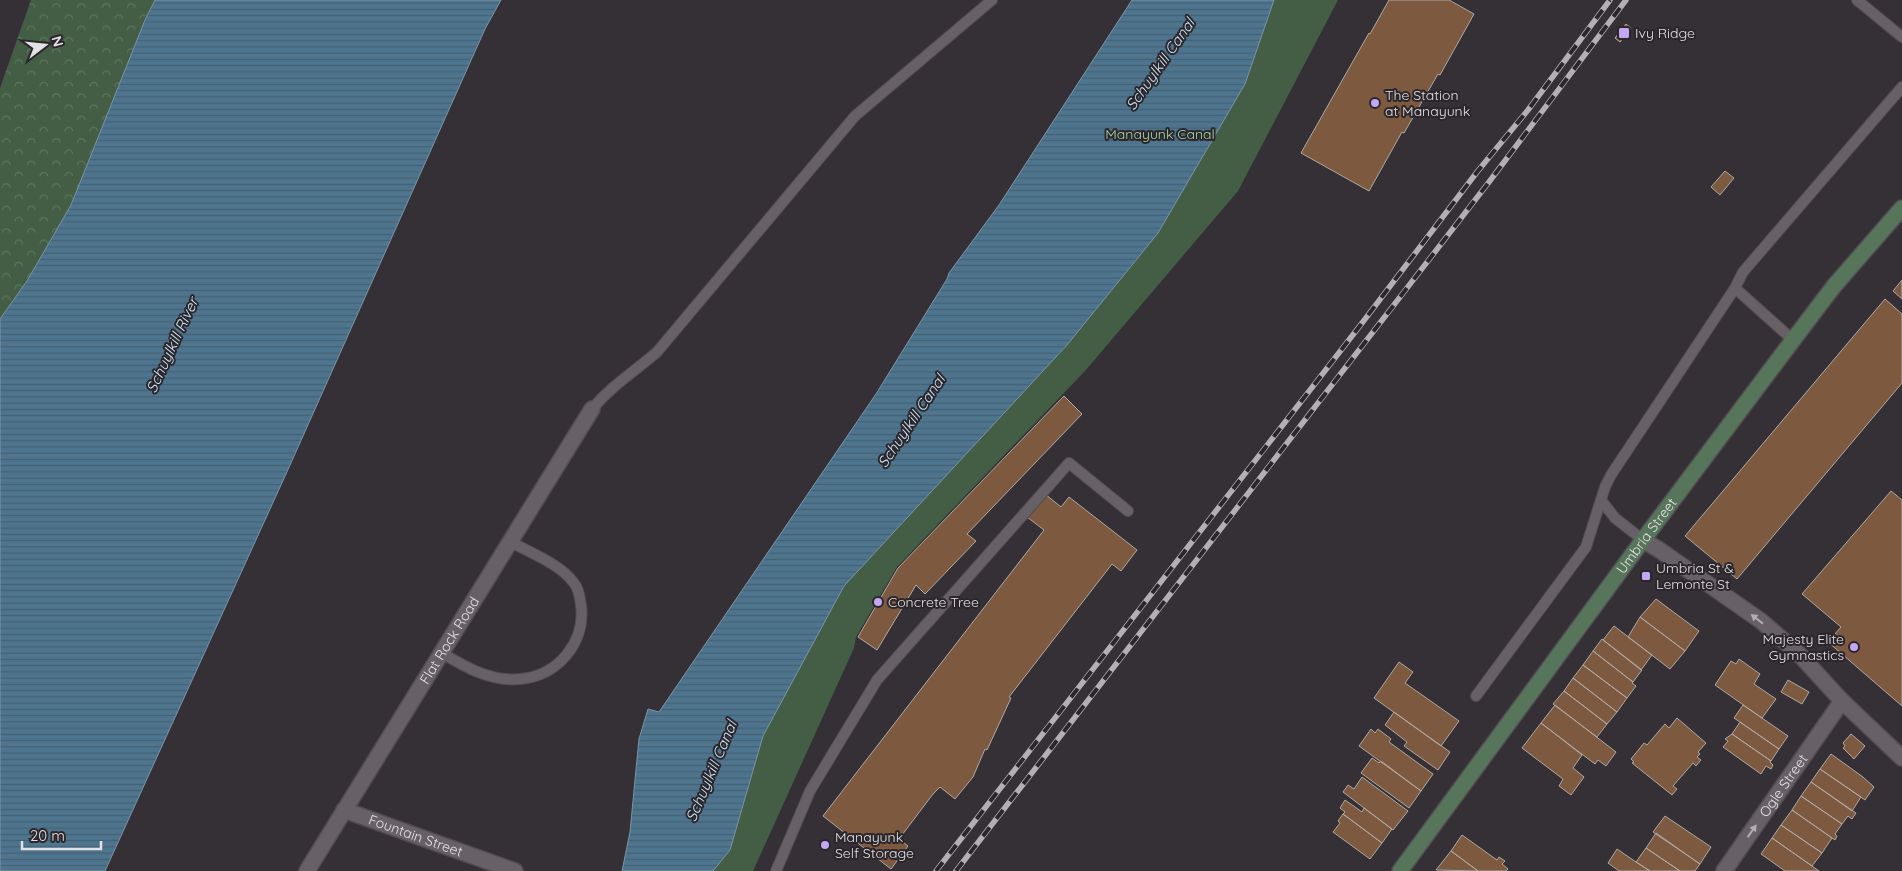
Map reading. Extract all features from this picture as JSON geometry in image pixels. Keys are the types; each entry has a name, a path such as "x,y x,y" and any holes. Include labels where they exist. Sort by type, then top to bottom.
{"main road":[{"name":"Umbria Street","path":"1400,871 1643,540 1793,340 1834,286 1902,208"}],"street":[{"name":"Flat Rock Road","path":"307,871 592,409"},
{"path":"1643,540 1661,550 1761,621 1798,653 1842,701 1902,758"},
{"name":"Ogle Street","path":"1724,871 1842,701"},
{"name":"Fountain Street","path":"344,810 515,871"}],"lane":[{"path":"592,409 604,394 656,352 854,116 992,0"},
{"path":"1857,0 1902,37"},
{"path":"1476,696 1586,547 1607,483 1621,458 1735,288 1743,272 1902,87"},
{"path":"1735,288 1793,340"},
{"path":"776,871 810,791 877,680 1069,463 1128,511"},
{"path":"1601,500 1615,518 1643,540"},
{"path":"442,653 481,674 520,679 536,676 551,669 567,655 577,641 581,628 582,610 576,585 550,564 510,542"}],"green space":[{"path":"31,0 155,0 145,20 71,205 27,281 0,319 0,88"},
{"name":"Manayunk Canal","path":"1132,0 1338,0 1238,191 1085,371 897,567 856,637 854,648 753,871 622,871 630,832 639,739 648,709 659,712 876,394 949,273 999,205"}],"water":[{"name":"Schuylkill River","path":"155,0 501,0 485,29 286,474 105,871 0,871 0,319 27,281 71,205 145,20"},
{"name":"Manayunk Canal","path":"1132,0 1274,0 1245,84 1158,233 1067,345 844,586 763,736 730,850 713,871 622,871 630,832 639,739 648,709 659,712 876,394 949,273 999,205"}],"building":[{"name":"The Station at Manayunk","path":"1389,0 1449,0 1474,14 1440,75 1438,74 1404,133 1402,132 1369,191 1301,153"},
{"path":"1626,24 1631,28 1620,42 1615,38"},
{"path":"1725,171 1734,178 1720,195 1711,187"},
{"path":"1902,280 1902,299 1893,291"},
{"path":"1885,299 1902,314 1902,383 1737,579 1685,536"},
{"path":"1064,396 1082,414 967,534 976,541 925,594 916,585 877,650 858,637 898,568"},
{"path":"1891,491 1902,500 1902,706 1828,642 1841,627 1802,594"},
{"path":"1045,494 1061,507 1069,497 1137,550 1121,571 1112,564 1009,697 1011,698 973,777 955,799 940,787 933,794 899,839 908,846 891,869 823,816 1044,530 1027,517"},
{"path":"1656,599 1699,631 1685,651 1640,617"},
{"path":"1640,617 1685,651 1670,669 1628,637"},
{"path":"1614,626 1652,655 1641,670 1603,640"},
{"path":"1602,639 1642,670 1633,682 1593,651"},
{"path":"1593,651 1636,686 1627,698 1583,665"},
{"path":"1739,659 1760,674 1754,684 1776,699 1762,718 1715,685 1731,661 1736,664"},
{"path":"1399,662 1413,672 1405,683 1459,721 1441,746 1374,698"},
{"path":"1583,665 1627,698 1617,712 1573,678"},
{"path":"1573,678 1617,712 1607,724 1564,691"},
{"path":"1788,680 1809,692 1802,704 1781,692"},
{"path":"1564,691 1607,724 1597,737 1553,704"},
{"path":"1555,705 1616,752 1606,766 1598,760 1595,764 1541,723"},
{"path":"1743,705 1788,736 1779,749 1734,718"},
{"path":"1394,712 1450,752 1438,770 1404,746 1407,742 1385,725"},
{"path":"1677,718 1706,743 1698,752 1700,754 1697,757 1701,760 1696,766 1693,763 1673,786 1677,789 1672,795 1632,763 1634,762 1631,759 1644,743 1647,745 1665,724 1669,728"},
{"path":"1740,722 1779,749 1771,761 1732,734"},
{"path":"1541,723 1582,755 1573,768 1584,777 1571,795 1559,786 1563,779 1522,748"},
{"path":"1371,729 1375,733 1378,729 1391,739 1389,742 1433,774 1421,791 1359,746"},
{"path":"1732,734 1771,761 1773,765 1771,769 1766,766 1761,774 1723,747 1728,741 1725,739"},
{"path":"1851,734 1865,746 1854,759 1843,748 1845,746 1843,743"},
{"path":"1831,754 1874,787 1865,800 1820,769"},
{"path":"1372,758 1379,763 1381,761 1421,791 1409,808 1361,773"},
{"path":"1820,769 1861,797 1852,811 1811,782"},
{"path":"1362,777 1408,811 1393,830 1343,792 1348,785 1354,789"},
{"path":"1811,782 1856,813 1852,819 1848,816 1842,824 1801,796"},
{"path":"1801,796 1842,824 1835,834 1837,836 1835,840 1792,810"},
{"path":"1345,800 1362,812 1364,808 1392,829 1382,843 1343,814 1345,812 1340,808"},
{"path":"1792,810 1832,838 1822,853 1781,825"},
{"path":"1343,814 1382,843 1370,859 1333,832 1340,823 1338,821"},
{"path":"1665,816 1711,847 1700,864 1653,832"},
{"path":"1781,825 1822,853 1812,866 1772,838"},
{"path":"1656,833 1700,864 1695,871 1680,871 1646,848"},
{"path":"1462,835 1497,860 1499,857 1505,861 1502,864 1508,869 1506,871 1478,871 1451,851"},
{"path":"1772,838 1819,871 1785,871 1761,854"},
{"path":"1646,848 1680,871 1650,871 1636,862"},
{"path":"1617,849 1650,871 1619,871 1608,863"},
{"path":"1451,851 1478,871 1436,870"}],"railway":[{"path":"936,871 1359,327 1477,172 1528,110 1610,0"},
{"path":"956,871 1489,182 1626,0"}],"place":[{"name":"Ivy Ridge","path":"1624,33"},
{"name":"The Station at Manayunk","path":"1375,103"},
{"name":"Umbria St & Lemonte St","path":"1646,576"},
{"name":"Concrete Tree","path":"878,602"},
{"name":"Majesty Elite Gymnastics","path":"1854,647"},
{"name":"Manayunk Self Storage","path":"825,845"}],"water label":[{"name":"Schuylkill Canal","path":"1160,64"},
{"name":"Schuylkill Canal","path":"911,421"},
{"name":"Schuylkill Canal","path":"711,771"}]}
